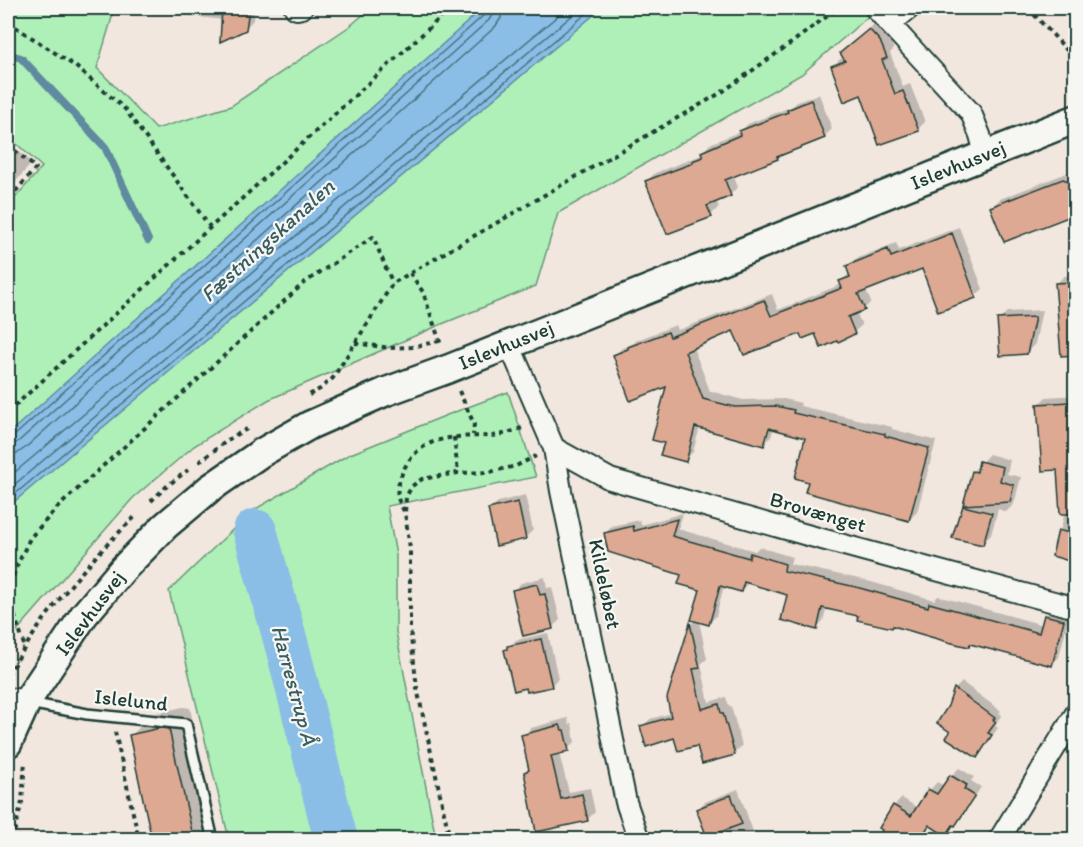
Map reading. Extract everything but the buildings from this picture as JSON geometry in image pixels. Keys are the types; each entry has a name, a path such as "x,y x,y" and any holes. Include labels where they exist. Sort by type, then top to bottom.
{"street":[{"path":"295,8 302,8"},
{"path":"875,8 971,113 985,154"},
{"path":"890,24 910,8"},
{"name":"Islevhusvej","path":"17,751 17,700 84,615 123,569 165,526 209,489 261,453 310,424 385,392 448,369 1076,118"},
{"name":"Kildeløbet","path":"509,344 554,448 626,802 639,840"},
{"name":"Brovænget","path":"554,448 610,478 807,535 1076,608"},
{"path":"999,840 1076,713"}],"lane":[{"name":"Islelund","path":"17,700 87,714 186,724 213,840"}],"path":[{"path":"8,412 451,8"},
{"path":"410,273 722,92 838,8"},
{"path":"1028,8 1076,60"},
{"path":"8,21 75,66 126,109 210,227"},
{"path":"8,145 36,168 8,200"},
{"path":"24,646 8,595 15,570 30,538 58,507 304,283 373,237 384,267 393,283"},
{"path":"355,343 390,348 412,347 439,341"},
{"path":"405,513 397,497 400,478 407,462 417,450 433,441 454,437 495,436 513,432 541,420"},
{"path":"454,437 458,474"},
{"path":"450,840 417,688 410,629 410,549 405,513 406,497 412,486 422,479 490,472 516,466 554,448"},
{"path":"111,717 139,840"},
{"path":"12,840 22,802 17,751"}],"green space":[{"path":"8,8 97,8 113,14 97,68 156,129 231,106 350,26 371,8 878,8 802,74 558,213 536,286 442,324 268,400 194,446 133,498 8,641 8,206 42,167 8,136"},
{"path":"508,392 536,477 387,506 396,555 396,632 436,839 229,839 169,591 252,511 348,455"}],"water":[{"name":"Fæstningskanalen","path":"483,8 602,8 8,507 8,434"}],"waterway":[{"name":"Harrestrup Å","path":"8,54 21,58 105,147 148,240"},
{"name":"Harrestrup Å","path":"255,531 336,840"}]}
